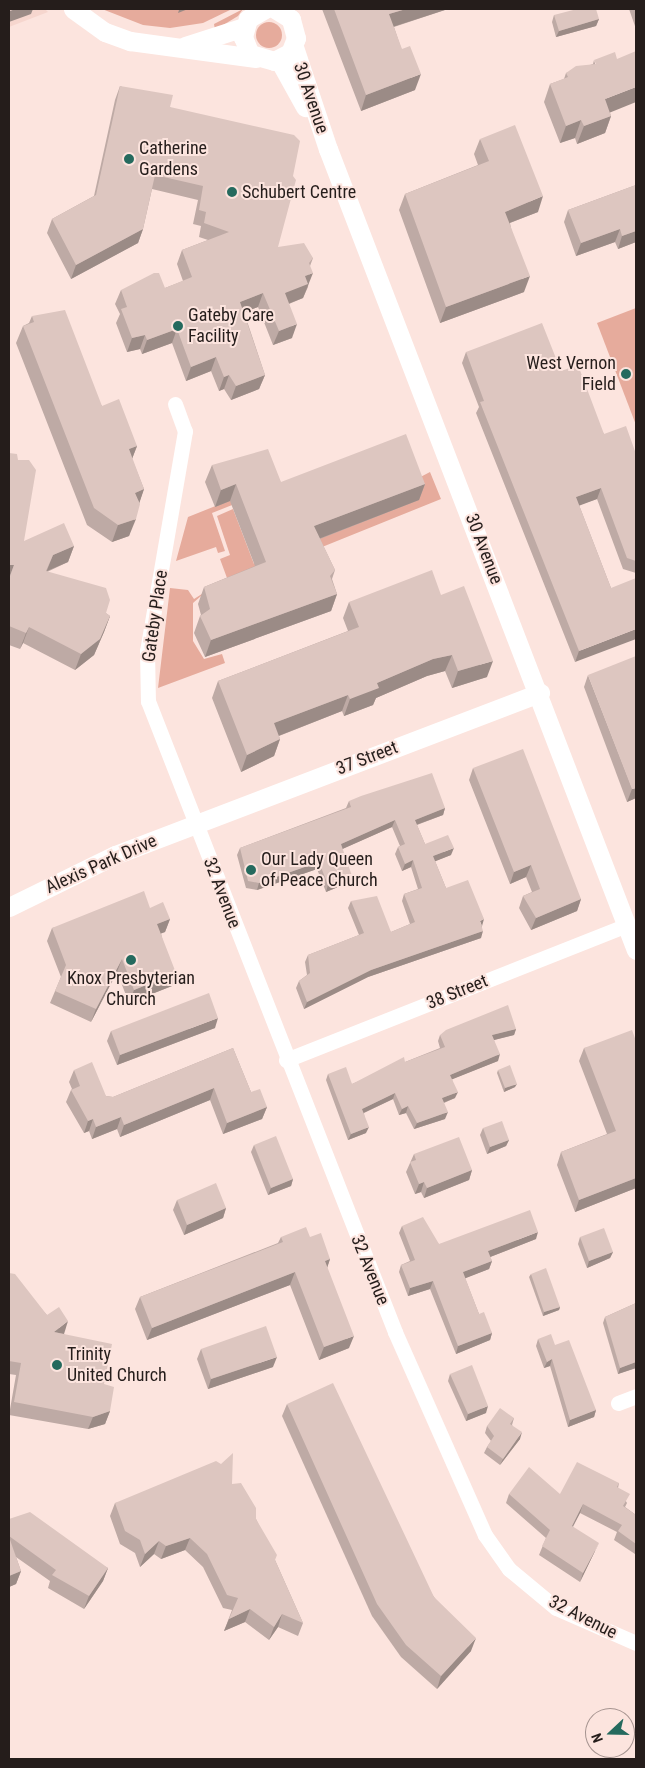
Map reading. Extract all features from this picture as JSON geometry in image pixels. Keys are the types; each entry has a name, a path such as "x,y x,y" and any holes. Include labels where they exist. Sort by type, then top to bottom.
{"street":[{"path":"73,9 121,38 179,48 279,60 294,47 296,27 269,9 244,27 179,48"},
{"path":"244,27 247,50 256,58"},
{"name":"30 Avenue","path":"294,47 328,149 633,939"},
{"name":"30 Avenue","path":"279,60 328,149"},
{"name":"Gateby Place","path":"175,404 185,431 147,651 148,701 195,824"},
{"name":"37 Street","path":"195,824 540,694"},
{"name":"Alexis Park Drive","path":"9,907 80,871 195,824"},
{"name":"32 Avenue","path":"195,824 286,1060 395,1332 485,1535 509,1569 556,1608 636,1643"},
{"name":"38 Street","path":"286,1060 633,939"},
{"path":"618,1403 636,1396"}],"shaded area":[{"path":"9,9 45,9 48,12 9,27"},
{"path":"102,9 232,9 203,23 170,28 143,25"},
{"path":"243,9 238,16 215,30 214,24"},
{"path":"269,22 278,26 282,35 278,44 269,48 260,44 256,35 260,26"},
{"name":"West Vernon Field","path":"636,308 636,425 597,323"},
{"path":"430,472 441,499 201,596 193,603 193,641 204,659 222,654 225,663 158,688 170,588 188,590 194,599 227,578 220,559 230,555 217,516 233,509 254,564"},
{"path":"268,485 270,490 212,513 225,551 218,553 216,547 176,561 188,517"}],"building":[{"path":"334,9 406,9 389,14 402,49 410,46 421,74 366,95"},
{"path":"577,9 596,9 599,19 559,31 554,15"},
{"path":"636,51 636,87 605,99 611,116 584,126 581,120 566,126 550,84 568,77 566,73 576,66 596,64 594,60 615,52 617,59"},
{"path":"120,86 173,95 170,107 294,135 300,141 293,176 296,180 278,247 304,243 313,258 309,263 313,273 305,276 308,284 285,293 297,324 279,331 263,293 240,302 265,375 236,386 229,375 224,377 216,357 191,367 177,329 147,340 145,335 132,338 121,309 127,307 121,290 154,273 159,273 165,288 192,277 182,250 229,232 204,223 206,212 199,210 203,186 155,175 143,229 76,265 52,219 96,195"},
{"path":"515,125 543,196 505,212 530,276 446,307 405,194 489,161 480,139"},
{"path":"636,185 636,231 622,236 620,229 581,243 568,210"},
{"path":"65,310 102,406 119,399 137,446 129,449 144,489 135,493 140,504 136,519 118,525 94,508 23,326 34,322 32,316"},
{"path":"542,323 561,371 578,365 604,434 626,426 636,454 636,561 627,558 601,488 576,497 611,588 636,578 636,629 579,651 480,402 484,401 466,352"},
{"path":"406,434 425,484 314,526 335,570 330,576 337,594 211,640 200,616 210,609 204,587 266,562 236,484 221,490 212,465 268,449 281,482"},
{"path":"9,453 17,454 18,460 29,460 36,470 24,541 64,523 74,546 53,555 46,571 106,588 110,600 106,613 110,616 100,639 81,654 29,627 26,633 9,626 9,579 14,565 9,565"},
{"path":"432,570 441,595 464,586 493,661 458,671 452,655 433,659 377,683 379,688 350,699 348,695 274,723 280,739 247,755 218,681 359,627 349,602"},
{"path":"636,656 636,788 632,789 588,675"},
{"path":"523,749 581,899 536,918 523,896 540,889 531,865 514,872 473,768"},
{"path":"432,773 445,808 415,820 425,844 448,835 454,848 433,856 446,888 468,880 484,919 480,921 483,931 371,970 307,1002 299,981 310,973 308,955 364,933 351,901 377,896 391,932 415,922 404,894 422,888 413,860 405,864 398,847 405,844 395,820 341,844 352,876 328,885 319,862 259,883 248,881 240,848 351,807 349,801 361,796"},
{"name":"Knox Presbyterian Church","path":"144,891 150,908 163,902 170,919 157,924 176,973 134,990 122,959 96,1009 55,991 66,965 52,928"},
{"path":"209,993 218,1018 120,1055 111,1031"},
{"path":"508,1005 516,1029 492,1035 500,1054 450,1075 458,1092 442,1098 448,1112 417,1123 408,1106 402,1109 395,1093 362,1109 369,1127 351,1134 328,1074 346,1067 352,1084 404,1057 405,1062 445,1047 440,1035 446,1030"},
{"path":"632,1030 636,1041 636,1178 579,1200 561,1152 616,1131 584,1048"},
{"path":"233,1048 251,1092 260,1089 267,1107 227,1123 214,1088 124,1125 121,1117 96,1127 93,1119 88,1121 71,1090 80,1086 74,1070 92,1062 106,1096 113,1097"},
{"path":"510,1065 517,1084 505,1088 498,1070"},
{"path":"502,1121 509,1140 490,1147 483,1128"},
{"path":"276,1136 293,1179 271,1188 254,1145"},
{"path":"459,1137 472,1170 427,1188 424,1182 419,1184 410,1162 416,1160 414,1154"},
{"path":"216,1183 226,1208 187,1225 177,1200"},
{"path":"530,1210 538,1232 488,1251 492,1261 463,1272 479,1314 484,1312 492,1333 458,1346 433,1281 410,1288 401,1265 415,1260 402,1226 423,1217 439,1244"},
{"path":"306,1227 310,1237 321,1233 330,1259 325,1261 354,1336 324,1347 295,1272 152,1328 140,1297 283,1242 281,1237"},
{"path":"604,1228 613,1252 589,1261 580,1237"},
{"path":"546,1268 560,1307 544,1312 531,1274"},
{"name":"Trinity United Church","path":"9,1273 15,1274 47,1315 59,1307 68,1321 54,1332 112,1344 104,1384 114,1387 110,1411 93,1417 14,1402 21,1363 9,1361"},
{"path":"636,1303 636,1362 620,1368 605,1317"},
{"path":"266,1326 277,1357 211,1379 201,1349"},
{"path":"551,1334 555,1345 569,1340 596,1410 570,1420 552,1359 547,1362 538,1339"},
{"path":"472,1365 488,1406 468,1414 450,1374"},
{"path":"333,1383 434,1597 476,1638 441,1676 406,1645 377,1604 287,1404"},
{"path":"500,1408 514,1418 510,1424 522,1432 503,1459 487,1447 494,1436 487,1426"},
{"path":"233,1453 232,1484 241,1483 256,1508 256,1519 277,1555 275,1560 303,1623 282,1614 274,1627 250,1609 229,1619 238,1598 227,1595 207,1554 190,1538 166,1546 159,1541 145,1554 140,1540 125,1531 115,1503 216,1461 221,1464"},
{"path":"577,1462 619,1483 617,1487 630,1494 623,1506 636,1515 636,1544 618,1531 622,1525 583,1504 572,1526 599,1543 583,1573 542,1546 550,1530 509,1494 529,1467 560,1494"},
{"path":"30,1512 108,1568 89,1596 52,1575 56,1570 9,1536 9,1519"},
{"path":"9,1537 21,1571 9,1576"}],"place":[{"name":"Catherine Gardens","path":"129,159"},
{"name":"Schubert Centre","path":"232,192"},
{"name":"Gateby Care Facility","path":"178,326"},
{"name":"West Vernon Field","path":"626,374"},
{"name":"Our Lady Queen of Peace Church","path":"251,870"},
{"name":"Knox Presbyterian Church","path":"131,960"},
{"name":"Trinity United Church","path":"57,1365"}]}
